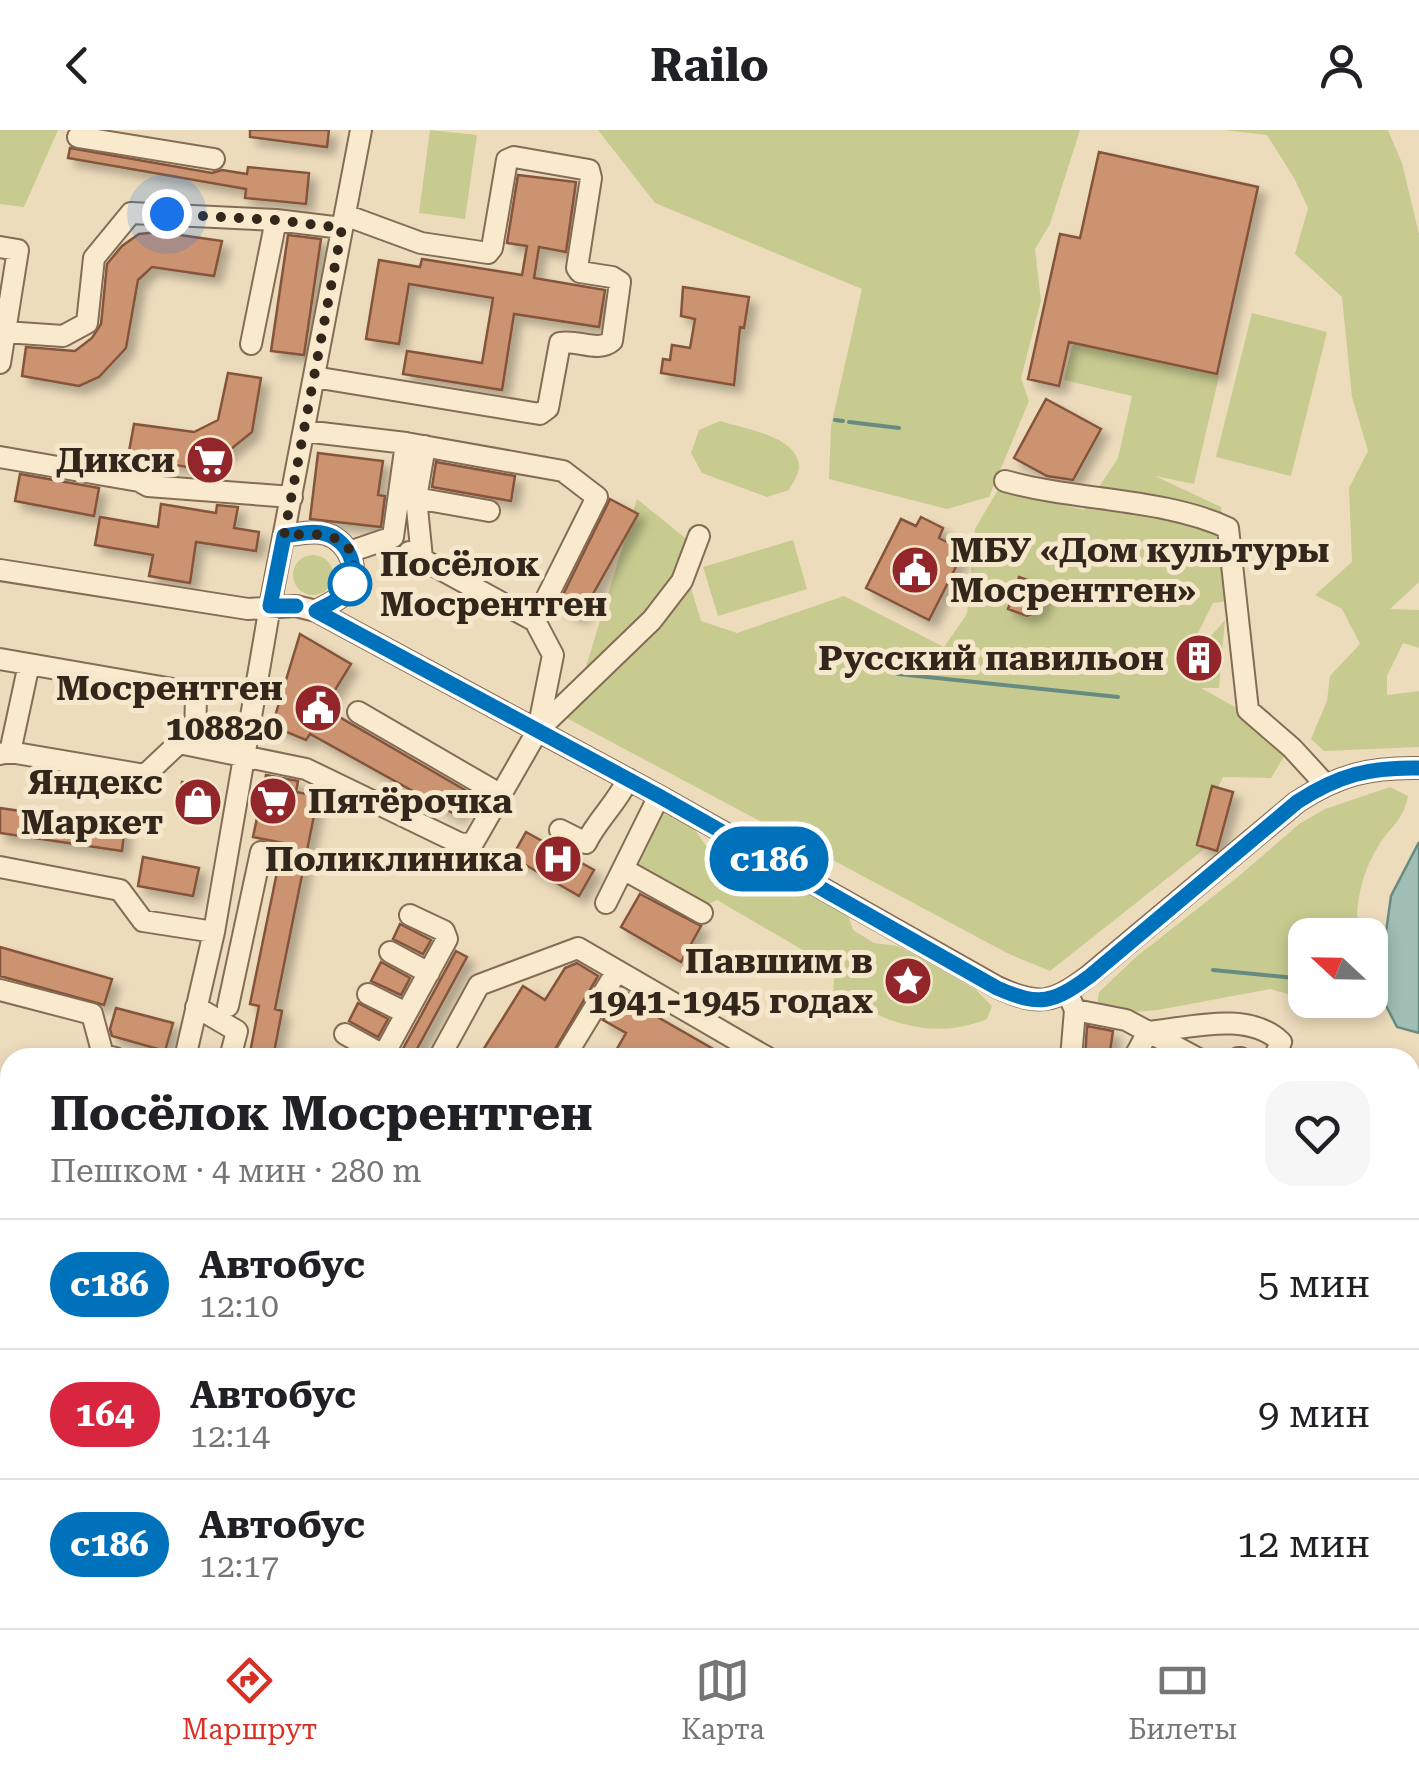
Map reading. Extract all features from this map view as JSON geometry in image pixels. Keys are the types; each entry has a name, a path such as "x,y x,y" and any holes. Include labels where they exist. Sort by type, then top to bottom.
{"street":[{"path":"175,152 178,130"},
{"path":"187,1048 214,932 270,606 361,130"},
{"path":"78,136 214,159"},
{"path":"5,332 63,336 86,323 94,258 131,213 344,221 421,243 488,253 508,160 514,157 589,170 577,268 620,282 612,341 602,347 568,341 560,344 548,408 540,414 314,378"},
{"path":"252,344 276,220"},
{"path":"0,247 18,250 0,363"},
{"path":"304,431 416,444 563,470 598,497 535,621"},
{"path":"416,444 415,555 535,621 553,655 538,730"},
{"path":"349,552 394,537 416,444"},
{"path":"0,457 139,481 148,486 292,497"},
{"path":"1005,481 1041,491 1201,516 1228,528 1248,710 1292,748 1325,784"},
{"path":"416,498 490,511"},
{"path":"284,536 324,533 336,538 349,552 353,571 347,590 316,611"},
{"path":"29,664 5,753 145,775 180,743 244,754 306,768 461,844 473,843 538,730 652,620 682,581 699,536"},
{"path":"0,570 248,609 270,606 316,611 659,796 997,988 1033,1002 1071,1001 1126,1020 1178,1048"},
{"path":"0,660 196,693 195,746"},
{"path":"358,712 501,794"},
{"path":"1071,1048 1071,1001 1297,802 1325,784 1360,772 1419,768"},
{"path":"560,830 586,844 628,779"},
{"path":"606,903 659,796"},
{"path":"228,1006 261,852"},
{"path":"0,867 120,890 143,921 214,932"},
{"path":"623,869 702,912"},
{"path":"387,1048 447,939 445,926 410,916"},
{"path":"444,1048 479,985 578,948 751,1048"},
{"path":"390,952 429,973"},
{"path":"208,955 237,959"},
{"path":"570,1048 617,971"},
{"path":"0,990 92,1014 101,1048"},
{"path":"368,994 406,1014"},
{"path":"196,1007 237,1031 233,1048"},
{"path":"1148,1032 1238,1024 1266,1028 1281,1042 1278,1048"},
{"path":"1139,1048 1148,1032"},
{"path":"345,1034 369,1048"}],"green space":[{"path":"0,130 58,130 24,207 0,204"},
{"path":"430,130 477,135 465,219 419,213"},
{"path":"598,130 1080,130 1050,224 1035,249 1041,301 1021,378 1029,401 989,497 947,509 829,479 831,426 862,289 655,203"},
{"path":"1223,130 1388,130 1402,163 1419,234 1419,582 1390,609 1419,610 1419,648 1403,643 1387,676 1387,695 1419,691 1419,747 1324,751 1311,739 1327,701 1330,676 1360,644 1342,609 1315,595 1352,562 1349,488 1368,451 1352,397 1342,297 1295,254 1308,208 1267,135"},
{"path":"1252,313 1327,332 1291,476 1216,457"},
{"path":"1073,343 1219,376 1194,484 1155,476 1221,507 1230,601 1213,603 1187,655 1190,660 1225,620 1219,688 1201,688 1244,712 1285,755 1271,778 1223,777 1200,826 1222,835 1050,971 1009,954 559,714 585,670 637,499 694,545 684,565 701,621 737,633 844,596 944,647 967,614 975,529 999,488 1084,510 1118,458 1132,396 1064,380"},
{"path":"720,421 769,436 790,448 799,468 789,490 767,497 702,473 691,453 699,430"},
{"path":"793,540 807,589 718,616 703,567"},
{"path":"313,555 327,561 333,575 327,589 313,595 299,589 293,575 299,561"},
{"path":"1390,787 1408,796 1400,818 1384,838 1363,879 1359,918 1288,918 1288,994 1270,989 1134,1012 1097,1005 1099,992 1136,957 1299,824 1325,809"},
{"path":"672,812 693,827 714,857 755,881 821,896 845,906 853,930 874,943 898,946 975,989 992,1006 987,1019 946,1029 926,1028 870,1012 833,992 835,969 717,900 703,907 635,869 633,859 656,814"}],"water":[{"path":"1419,842 1419,1033 1397,1027 1388,1009 1391,896"}],"building":[{"path":"250,130 329,130 327,147 250,137"},
{"path":"70,148 212,173 222,170 247,174 248,167 309,173 306,204 245,198 246,189 68,158"},
{"path":"1099,152 1258,187 1217,374 1069,342 1059,386 1028,379 1060,234 1080,238"},
{"path":"518,175 576,182 566,252 539,247 534,278 605,290 599,327 514,314 502,390 403,374 407,351 482,363 493,298 409,284 399,344 366,339 379,260 420,267 422,259 522,275 527,246 507,243"},
{"path":"159,232 222,241 214,276 152,267 138,280 126,348 99,377 79,386 22,376 26,347 75,351 92,338 101,324 107,264 139,234"},
{"path":"288,235 321,239 304,355 271,351"},
{"path":"683,287 749,297 744,328 740,327 734,385 661,373 663,359 670,360 672,345 690,348 695,319 681,316"},
{"path":"228,373 261,378 252,432 205,470 128,457 134,424 194,432 218,420"},
{"path":"1046,399 1101,429 1073,480 1047,476 1014,458"},
{"path":"318,453 383,461 378,495 385,496 381,527 310,519"},
{"path":"436,462 515,476 511,501 432,487"},
{"path":"20,474 99,488 94,516 15,501"},
{"path":"610,499 638,514 580,617 558,605"},
{"path":"161,504 216,513 217,505 238,507 234,528 259,532 256,551 196,542 190,583 149,576 153,555 95,545 100,517 158,527"},
{"name":"МБУ «Дом культуры Мосрентген»","path":"921,517 943,528 939,538 964,551 929,620 866,588 901,519 916,526"},
{"path":"1019,577 1039,584 1046,595 1039,611 1027,616 1008,609"},
{"path":"300,634 351,664 324,708 470,793 458,816 310,734 306,740 272,726"},
{"path":"266,775 298,781 296,792 318,796 275,1009 282,1011 275,1048 251,1048 259,1006 250,1004 283,843 253,837"},
{"path":"182,782 206,786 203,809 178,806"},
{"path":"1212,786 1233,792 1217,851 1197,845"},
{"path":"0,808 125,826 122,851 0,833"},
{"path":"526,832 594,870 579,896 512,857"},
{"path":"143,857 199,868 193,896 138,886"},
{"path":"640,894 701,926 681,962 621,927"},
{"path":"400,924 431,940 423,954 393,939"},
{"path":"0,947 112,979 104,1005 0,976"},
{"path":"456,951 467,957 417,1048 403,1048"},
{"path":"381,962 410,978 401,995 371,981"},
{"path":"577,963 598,976 556,1048 484,1048 523,986 545,1000 565,968"},
{"path":"622,989 631,995 628,1000 712,1048 617,1048 626,1033 603,1020"},
{"path":"358,1003 388,1019 378,1037 349,1021"},
{"path":"116,1008 173,1023 166,1048 112,1036"},
{"path":"1087,1026 1113,1031 1110,1048 1086,1048"}],"waterway":[{"path":"835,420 843,421"},
{"path":"849,422 899,428"},
{"path":"898,674 1118,697"},
{"path":"1213,970 1288,977"}],"bus line":[{"name":"с186","path":"296,606 270,606 284,536 318,532 336,538 351,558 350,584 342,596 316,611 659,796 997,988 1033,1002 1067,992 1090,976 1297,802 1325,784 1360,772 1419,768"}],"place":[{"name":"Дикси","path":"210,460"},
{"name":"МБУ «Дом культуры Мосрентген»","path":"915,570"},
{"name":"Посёлок Мосрентген","path":"350,584"},
{"name":"Русский павильон","path":"1199,658"},
{"name":"Мосрентген 108820","path":"318,708"},
{"name":"Пятёрочка","path":"273,801"},
{"name":"Яндекс Маркет","path":"198,802"},
{"name":"Поликлиника","path":"558,859"},
{"name":"Павшим в 1941-1945 годах","path":"908,981"}],"route":[{"path":"167,214 342,228 284,536 318,532 336,538 351,558 350,584"}]}
